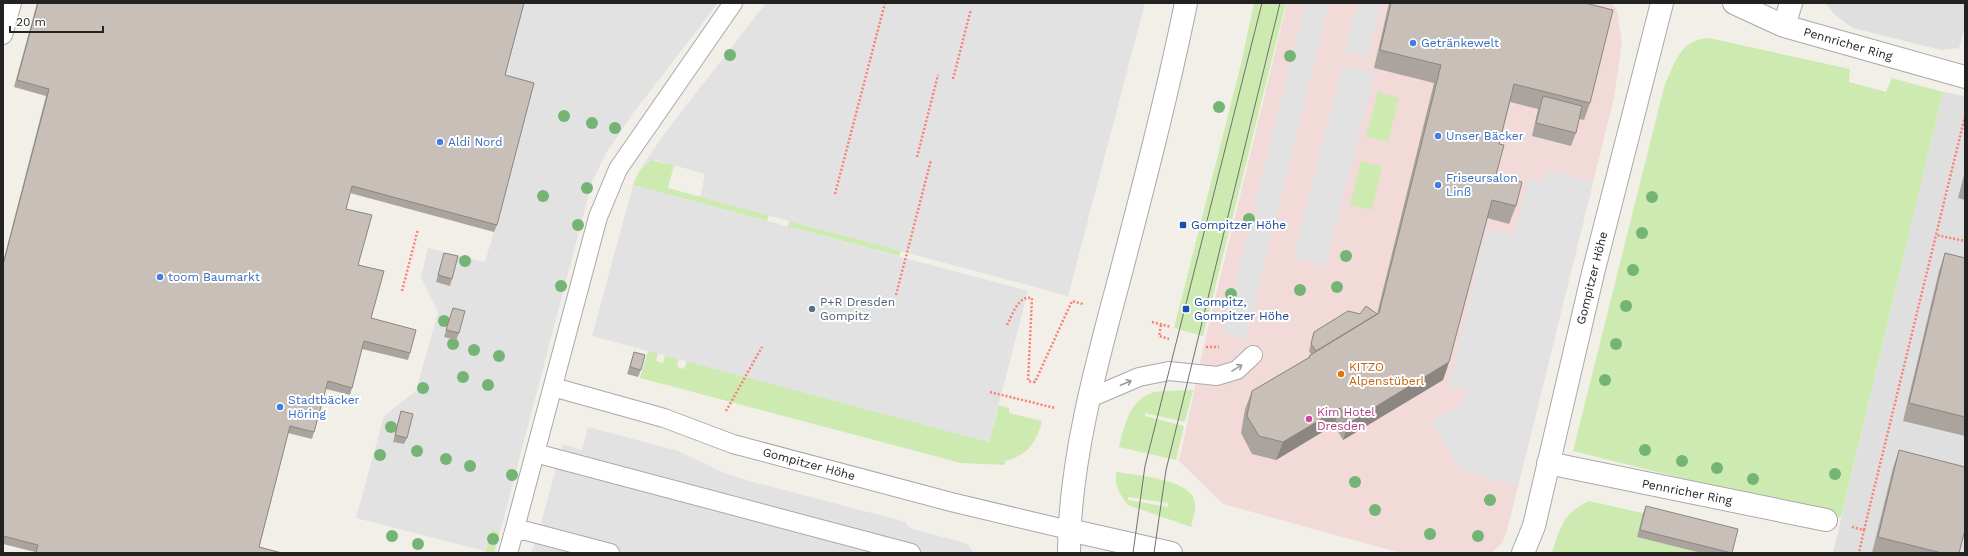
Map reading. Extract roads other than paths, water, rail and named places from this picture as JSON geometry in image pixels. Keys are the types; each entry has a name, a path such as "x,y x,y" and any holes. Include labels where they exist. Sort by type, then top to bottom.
{"street":[{"path":"1069,553 1069,530 1079,453 1098,357 1160,120 1186,3"},
{"name":"Gompitzer Höhe","path":"1523,553 1534,526 1548,463 1662,3"},
{"name":"Pennricher Ring","path":"1734,3 1784,26 1965,77"},
{"path":"1784,26 1790,3"},
{"name":"Pennricher Ring","path":"1548,463 1826,520"},
{"name":"Gompitzer Höhe","path":"1069,530 1171,553"}],"lane":[{"path":"3,34 12,3"},
{"path":"508,553 598,217 618,169 733,3"},
{"path":"1090,398 1139,377 1169,371 1217,376 1237,370 1254,355"},
{"name":"Gompitzer Höhe","path":"553,387 664,418 733,444 951,502 1069,530"},
{"path":"535,453 911,553"},
{"path":"515,528 610,553"}],"tram line":[{"path":"1133,553 1145,466 1262,3"},
{"path":"1154,553 1166,470 1280,3"}],"place":[{"name":"Getränkewelt","path":"1413,43"},
{"name":"Unser Bäcker","path":"1438,136"},
{"name":"Aldi Nord","path":"440,142"},
{"name":"Friseursalon Linß","path":"1438,185"},
{"name":"Gompitzer Höhe","path":"1183,225"},
{"name":"toom Baumarkt","path":"160,277"},
{"name":"P+R Dresden Gompitz","path":"812,309"},
{"name":"Gompitz, Gompitzer Höhe","path":"1186,309"},
{"name":"KITZO Alpenstüberl","path":"1341,374"},
{"name":"Stadtbäcker Höring","path":"280,407"},
{"name":"Kim Hotel Dresden","path":"1309,419"}]}
